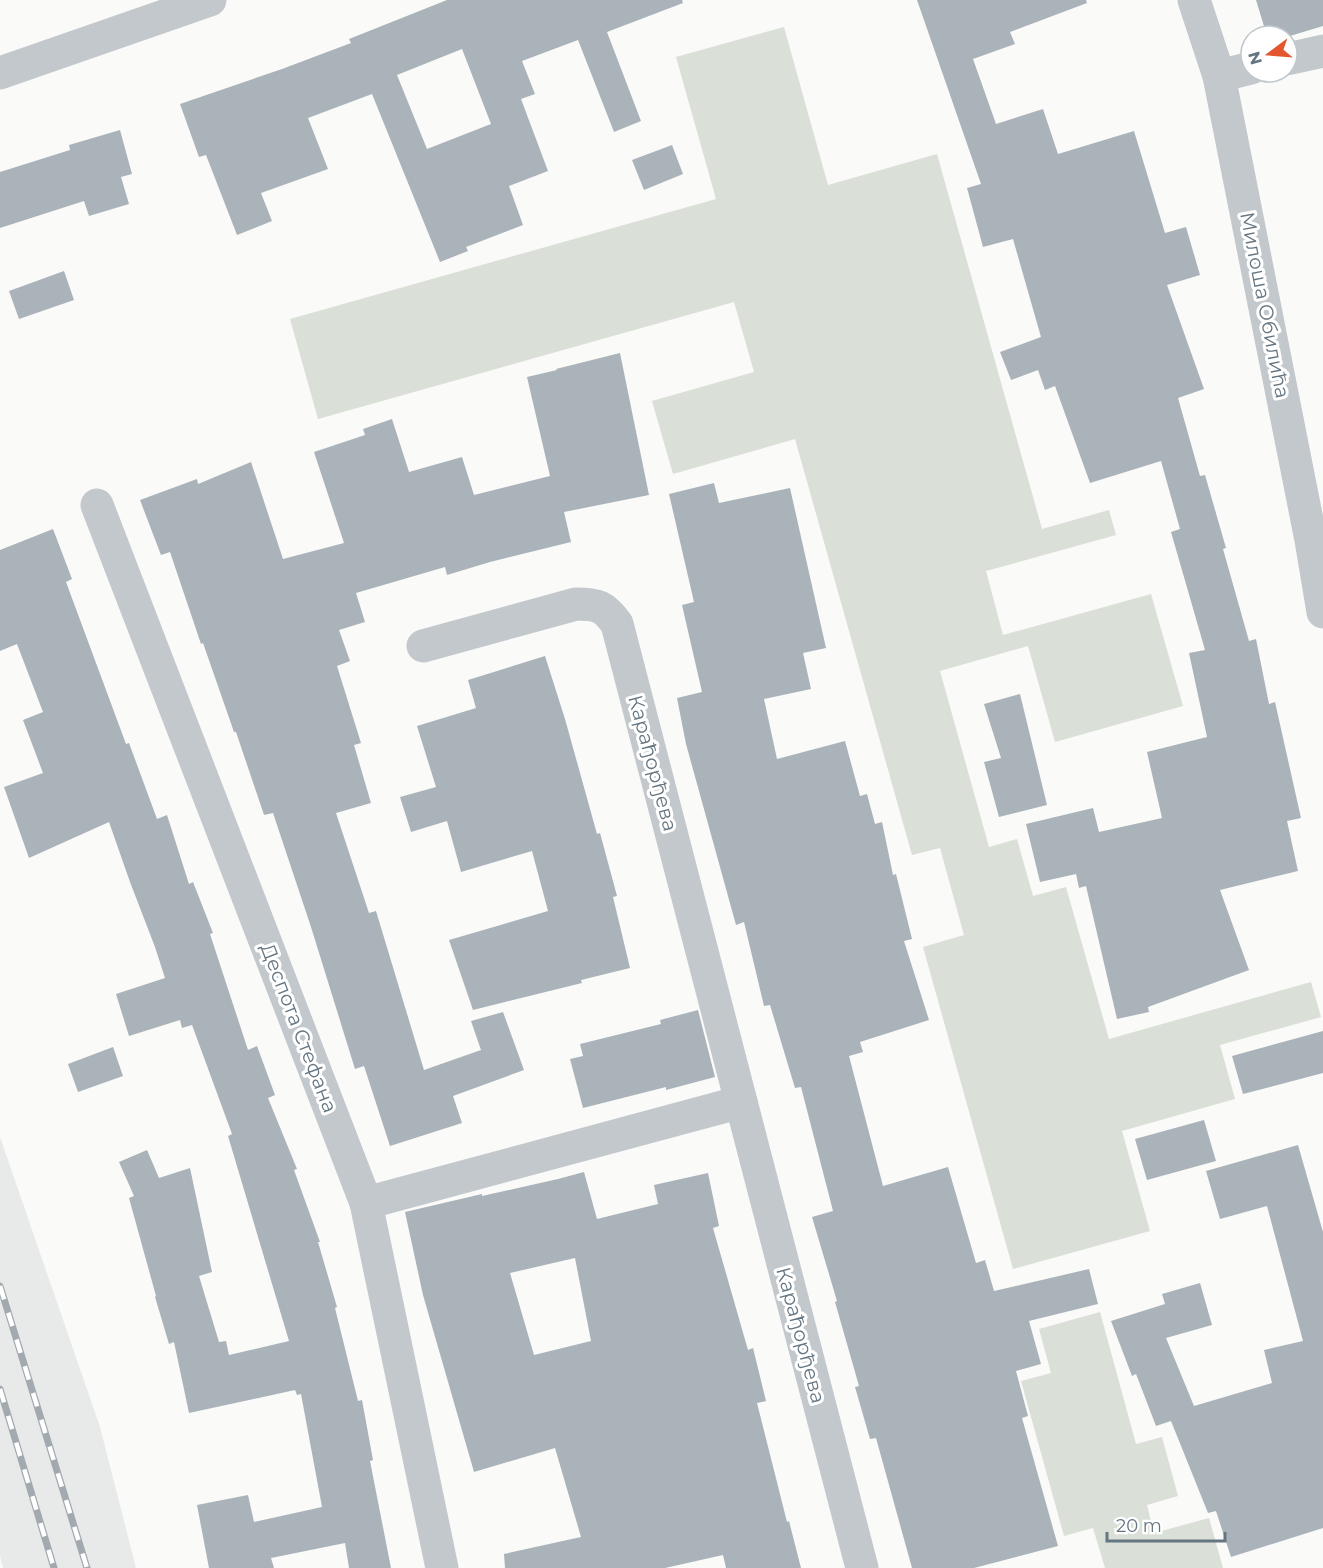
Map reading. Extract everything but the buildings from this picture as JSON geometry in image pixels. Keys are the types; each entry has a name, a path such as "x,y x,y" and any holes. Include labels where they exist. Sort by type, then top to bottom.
{"street":[{"path":"0,74 210,0"},
{"name":"Милоша Обилића","path":"1194,0 1220,76 1317,539 1323,612"},
{"path":"1299,56 1323,51"},
{"path":"1220,76 1239,71"},
{"name":"Деспота Стефана","path":"97,504 366,1203 442,1568"},
{"name":"Карађорђева","path":"423,646 576,604 601,607 608,611 617,624 862,1568"},
{"path":"366,1203 741,1102"}],"shaded area":[{"path":"784,27 828,185 937,154 1042,529 1109,510 1116,535 986,571 1003,635 1151,594 1183,706 1055,742 1028,646 940,671 989,847 1017,839 1033,896 1066,887 1109,1039 1311,982 1321,1017 1220,1045 1235,1099 1122,1131 1150,1231 1013,1269 923,947 964,935 940,848 912,855 795,439 673,474 652,401 754,372 734,302 318,419 290,319 716,199 676,57"},
{"path":"0,1137 100,1427 136,1568 3,1568 0,1556"},
{"path":"1100,1312 1136,1444 1162,1437 1178,1496 1147,1505 1154,1533 1209,1518 1223,1568 1105,1568 1093,1528 1064,1536 1021,1381 1051,1373 1039,1329"}],"railway":[{"path":"0,1286 87,1568"},
{"path":"0,1389 54,1568"}]}
